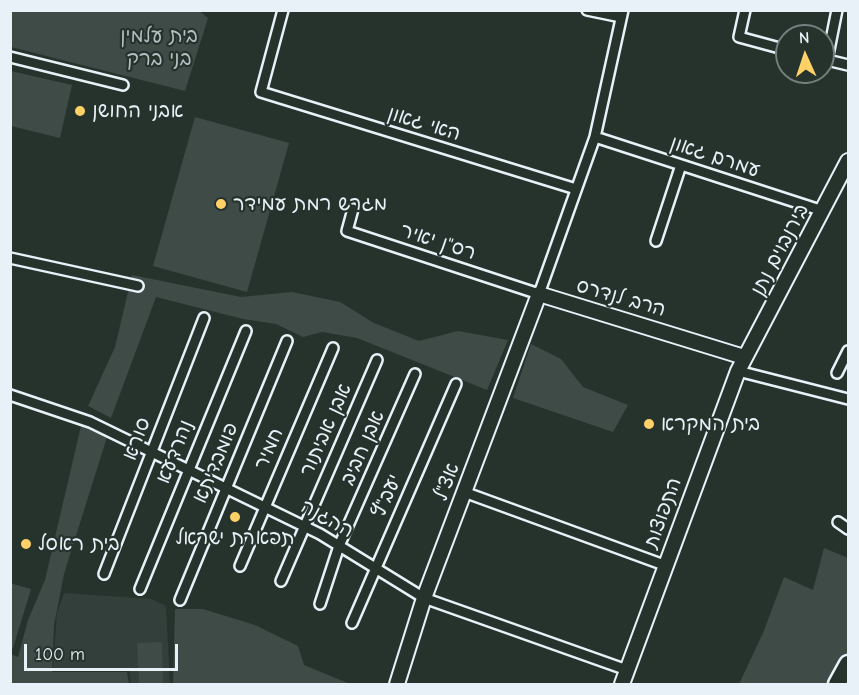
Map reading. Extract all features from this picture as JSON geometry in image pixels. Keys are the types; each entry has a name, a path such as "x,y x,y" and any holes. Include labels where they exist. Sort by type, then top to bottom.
{"highway":[{"path":"837,684 849,664"}],"street":[{"name":"האי גאון","path":"283,10 261,92 576,189"},
{"path":"539,294 595,137 622,14 587,10"},
{"path":"745,10 739,37 775,47"},
{"path":"10,57 123,85"},
{"name":"עמרם גאון","path":"595,137 823,212"},
{"name":"בירנבוים נתן","path":"744,357 849,161"},
{"path":"656,241 681,165"},
{"name":"רס\"ן יאיר","path":"353,209 347,231 539,294"},
{"path":"10,258 138,286"},
{"name":"הרב לנדרס","path":"539,294 692,339 744,357"},
{"name":"אצ\"ל","path":"397,684 424,598 539,294"},
{"name":"סורא","path":"104,574 204,318"},
{"name":"נהרדעא","path":"140,589 187,469 246,331"},
{"name":"פומבדיתא","path":"180,600 224,487 287,341"},
{"name":"חמיר","path":"240,566 263,506 333,348"},
{"path":"837,373 849,351"},
{"name":"התפוצות","path":"622,684 664,565 744,357"},
{"name":"אבן אביתור","path":"281,581 377,360"},
{"path":"738,371 849,399"},
{"name":"אבן חביב","path":"320,604 339,546 416,374"},
{"name":"יעב\"ץ","path":"352,623 456,384"},
{"name":"ההגנה","path":"10,396 90,422 151,451 303,526 424,598 627,670"},
{"path":"464,492 664,565"},
{"path":"838,522 849,529"}],"shaded area":[{"path":"64,593 151,599 166,606 170,684 131,684 129,668 53,669 57,613"}],"green space":[{"name":"בית עלמין בני ברק","path":"198,10 208,18 185,91 11,47 11,11"},
{"path":"11,71 72,85 60,138 11,126"},
{"name":"מגרש רמת עמידר","path":"195,117 289,143 247,292 153,266"},
{"path":"132,275 241,297 292,292 340,302 374,323 419,341 458,331 508,340 487,390 357,338 322,332 303,337 276,324 243,319 156,297 111,418 88,406 115,347"},
{"path":"531,344 561,359 583,387 628,405 613,432 513,398"},
{"path":"81,426 107,437 64,574 54,625 52,672 127,672 129,684 11,684 11,654 18,657 28,620 45,580"},
{"path":"824,548 848,558 848,655 832,684 739,684 763,633 784,577 813,590"},
{"path":"10,583 31,589 13,648 10,648"},
{"path":"175,609 203,609 255,625 298,646 304,665 350,684 173,684"},
{"path":"162,642 163,684 139,684 137,643"}],"place":[{"name":"אבני החושן","path":"80,111"},
{"name":"מגרש רמת עמידר","path":"221,204"},
{"name":"בית המקרא","path":"649,424"},
{"name":"תפארת ישראל","path":"235,517"},
{"name":"בית ראסל","path":"26,544"}]}
